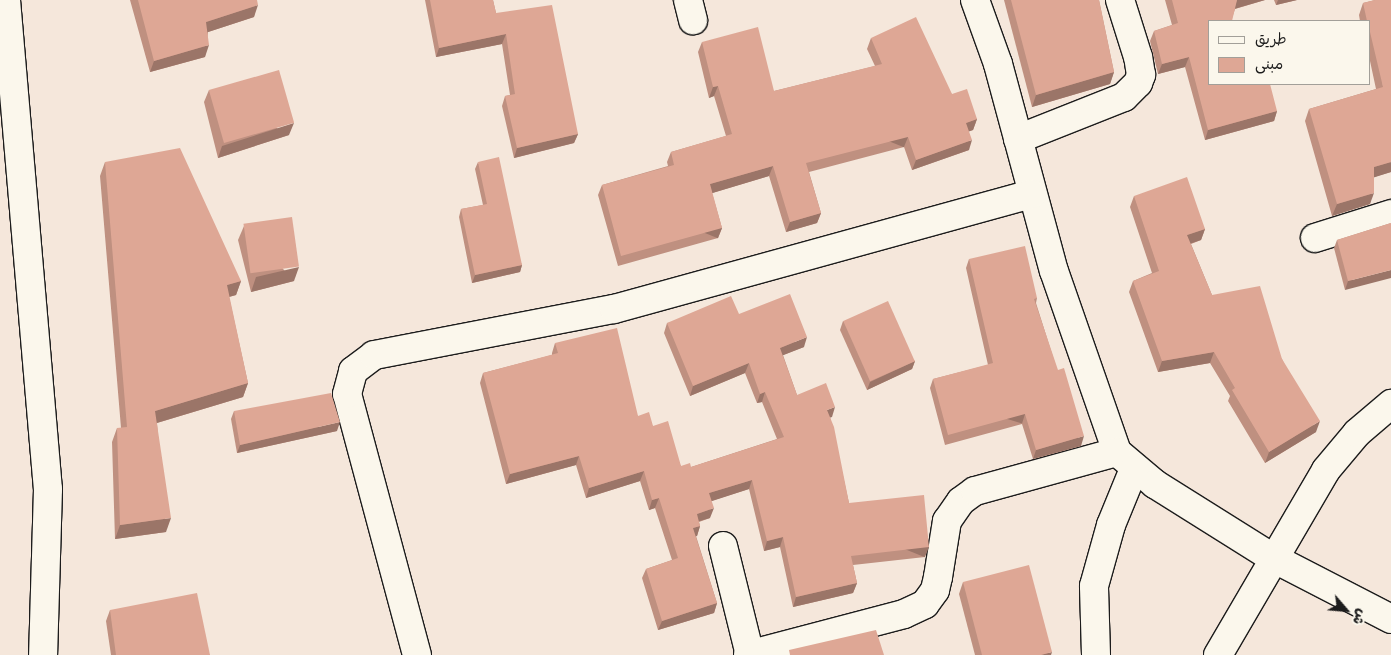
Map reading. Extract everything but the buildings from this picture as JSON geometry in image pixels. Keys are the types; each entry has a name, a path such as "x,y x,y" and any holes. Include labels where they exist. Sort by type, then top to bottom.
{"street":[{"path":"6,0 48,490 43,655"},
{"path":"975,0 1018,139 1031,194 1054,271 1125,461 1111,525 1094,586 1096,655"},
{"path":"1018,139 1124,97 1138,83 1141,75 1138,57 1120,0"},
{"path":"417,655 347,394 353,371 374,355 614,309 1031,194"},
{"path":"1315,238 1391,214"},
{"path":"1218,655 1326,470 1357,433 1391,404"},
{"path":"723,546 749,655 904,614 925,604 935,590 947,521 961,501 975,491 1125,461 1273,558 1391,619"}]}
